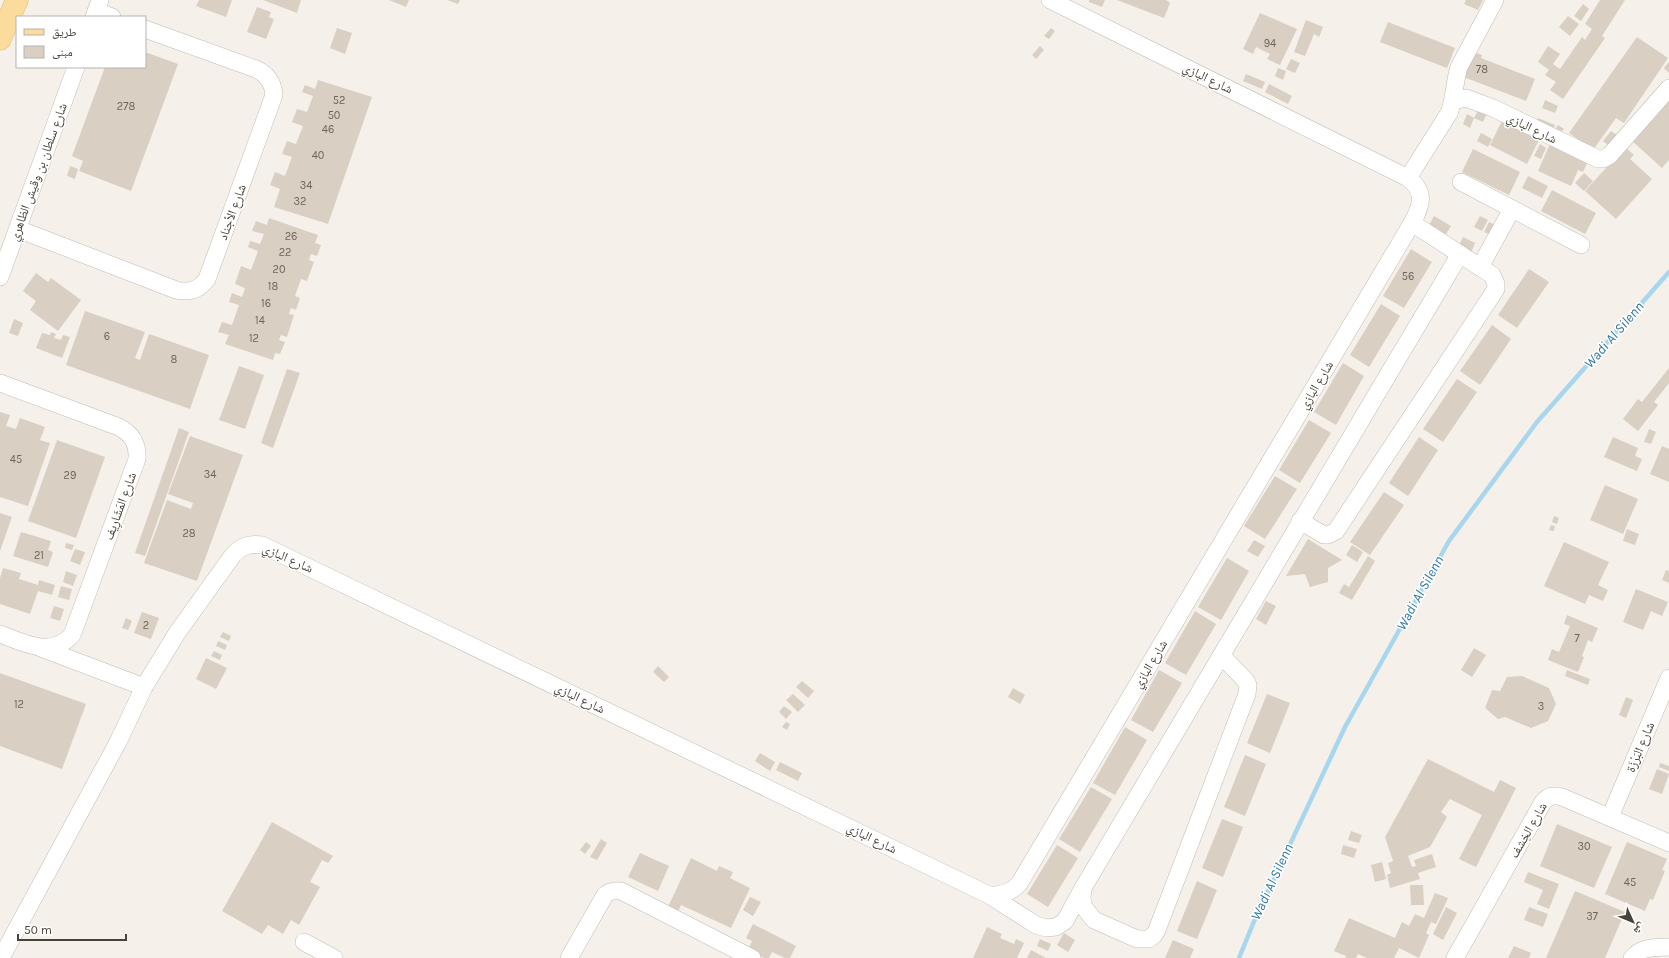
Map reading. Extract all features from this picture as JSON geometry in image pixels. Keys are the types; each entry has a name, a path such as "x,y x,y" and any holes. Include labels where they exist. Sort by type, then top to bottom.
{"main road":[{"path":"0,39 16,0"}],"street":[{"name":"شارع البازي","path":"1,958 118,742 144,687 177,633 233,554 238,549 246,545 262,545 989,895 1002,895 1015,889 1412,223 1419,208 1421,196 1414,183 1408,178 1050,0"},
{"path":"1408,178 1449,113 1453,101 1459,67 1495,0"},
{"path":"97,9 110,16"},
{"name":"شارع الأجناد","path":"18,229 183,292 197,289 207,279 274,95 273,88 267,76 256,69 146,29"},
{"name":"شارع سلطان بن وقيش الظاهري","path":"0,277 76,68"},
{"name":"شارع البازي","path":"1453,101 1466,98 1493,108 1598,159 1610,154 1669,88"},
{"path":"1461,182 1581,245"},
{"path":"1480,267 1512,209"},
{"path":"1300,521 1324,535 1328,535 1336,531 1494,294 1496,284 1492,275 1412,223"},
{"path":"989,895 1036,925 1046,928 1056,927 1065,921 1300,521 1460,254"},
{"name":"شارع المَشَارِيف","path":"0,383 119,427 130,434 134,440 137,452 134,466 72,635 68,640 48,648 37,647 0,634"},
{"path":"37,647 144,687"},
{"path":"1083,888 1083,906 1094,920 1137,939 1149,938 1154,935 1247,694 1248,685 1246,681 1222,656"},
{"name":"شارع البَرْزَة","path":"1610,817 1669,678"},
{"name":"شارع الخِشف","path":"1456,958 1543,802 1552,795 1562,797 1669,843"},
{"path":"569,958 605,895 615,890 621,891 752,958"},
{"path":"304,942 334,958"},
{"path":"1632,958 1642,950 1649,948 1669,948 1665,958"}],"building":[{"path":"199,0 232,0 226,17 196,6"},
{"path":"263,0 301,0 297,13"},
{"path":"389,0 409,0 406,7"},
{"path":"447,0 460,0 458,4"},
{"path":"1089,0 1105,0 1102,7 1089,2"},
{"path":"1117,0 1166,0 1170,3 1164,18"},
{"path":"1466,0 1483,0 1478,10 1464,4"},
{"path":"1600,0 1625,0 1602,36 1605,38 1563,99 1550,90 1556,82 1545,75 1549,70 1538,62 1548,46 1560,54 1553,64 1560,69 1582,37 1585,40 1592,29 1585,24"},
{"path":"1583,4 1589,9 1581,21 1574,16"},
{"path":"257,7 271,12 269,17 274,19 266,39 247,32"},
{"path":"1260,13 1297,29 1280,65 1267,59 1270,54 1256,47 1253,54 1243,49"},
{"path":"1568,16 1579,24 1570,36 1559,27"},
{"path":"1306,20 1323,27 1319,37 1314,34 1305,56 1294,52"},
{"path":"1388,22 1455,48 1447,68 1380,42"},
{"path":"337,28 352,33 345,54 330,48"},
{"path":"1051,28 1055,31 1049,39 1044,36"},
{"path":"1637,37 1668,58 1624,123 1616,118 1593,150 1569,133"},
{"path":"1040,46 1044,50 1036,59 1032,55"},
{"path":"1471,51 1482,55 1481,58 1535,79 1526,101 1461,76"},
{"path":"146,52 178,64 131,191 79,171 83,161 72,156 105,68 146,68"},
{"path":"1291,59 1300,63 1295,73 1286,69"},
{"path":"1669,62 1669,73 1664,68"},
{"path":"1278,68 1286,71 1283,80 1275,76"},
{"path":"1246,74 1265,82 1262,89 1243,81"},
{"path":"318,80 372,97 328,224 274,207 280,189 270,185 275,172 285,176 292,157 282,154 287,141 296,144 303,126 292,122 297,109 307,112 313,96 302,92 305,85 315,89"},
{"path":"1269,84 1292,96 1288,104 1265,92"},
{"path":"1669,97 1669,160 1662,168 1631,140"},
{"path":"1545,100 1558,106 1555,113 1542,108"},
{"path":"1480,107 1488,111 1483,122 1474,118"},
{"path":"1467,114 1474,118 1470,128 1463,124"},
{"path":"1538,118 1555,125 1553,130 1536,124"},
{"path":"1503,119 1540,138 1527,164 1490,145"},
{"path":"1558,125 1564,129 1560,133 1555,129"},
{"path":"1611,131 1617,135 1608,145 1603,141"},
{"path":"1481,133 1492,139 1488,147 1477,141"},
{"path":"1540,144 1546,148 1541,159 1534,156"},
{"path":"1550,144 1588,161 1583,172 1578,170 1571,186 1538,171"},
{"path":"1625,147 1634,155 1630,159 1652,179 1616,219 1585,191"},
{"path":"1473,149 1520,172 1509,195 1462,172"},
{"path":"70,166 78,169 75,179 67,176"},
{"path":"1584,173 1593,181 1584,191 1575,183"},
{"path":"1528,176 1548,186 1542,198 1522,188"},
{"path":"1552,190 1596,213 1585,234 1541,211"},
{"path":"1434,216 1451,226 1445,236 1428,227"},
{"path":"1480,216 1488,220 1482,231 1474,227"},
{"path":"269,218 318,235 315,243 321,245 317,256 311,254 309,260 314,262 307,281 301,279 295,296 300,298 296,310 291,308 289,314 294,315 287,337 281,335 279,340 285,342 280,354 275,353 273,360 225,344 229,335 218,332 222,322 232,325 239,305 229,302 232,293 242,297 245,288 235,284 241,266 251,270 258,251 248,247 250,241 260,244 264,234 252,231 256,221 267,225"},
{"path":"1489,222 1498,226 1493,236 1484,232"},
{"path":"1463,237 1475,243 1471,253 1458,248"},
{"path":"1411,249 1432,262 1404,308 1383,296"},
{"path":"1529,269 1549,282 1517,328 1498,315"},
{"path":"36,273 48,282 51,278 81,300 58,331 30,310 36,301 23,291"},
{"path":"1381,304 1400,316 1369,367 1350,355"},
{"path":"85,311 145,332 135,358 140,360 149,334 209,355 190,409 66,365"},
{"path":"14,319 23,323 18,336 9,333"},
{"path":"1492,325 1511,339 1480,385 1460,371"},
{"path":"51,332 56,334 54,338 61,340 63,335 70,337 62,358 36,348 42,333 50,335"},
{"path":"1343,363 1364,376 1336,425 1314,412"},
{"path":"239,366 264,375 245,429 219,420"},
{"path":"1669,368 1669,383 1654,402 1658,405 1638,431 1623,419 1638,399 1642,402"},
{"path":"287,369 300,373 273,448 261,443"},
{"path":"1457,379 1477,392 1443,442 1423,429"},
{"path":"0,412 10,415 6,426 16,429 20,418 45,427 40,440 50,443 28,506 0,497"},
{"path":"1309,420 1331,433 1300,483 1279,470"},
{"path":"179,428 189,432 145,556 135,553"},
{"path":"1649,429 1656,432 1651,444 1644,442"},
{"path":"190,436 243,455 197,581 144,563 167,500 191,509 193,503 168,494"},
{"path":"1419,437 1438,450 1408,496 1389,483"},
{"path":"1613,437 1638,448 1635,456 1642,459 1637,471 1604,457"},
{"path":"57,440 105,457 76,538 28,521"},
{"path":"1662,446 1669,449 1669,482 1650,474"},
{"path":"1275,476 1297,489 1265,539 1244,526"},
{"path":"1605,485 1638,499 1623,534 1590,520"},
{"path":"1384,492 1404,505 1370,555 1350,542"},
{"path":"0,513 12,517 0,551"},
{"path":"1554,516 1559,518 1557,524 1552,522"},
{"path":"1551,525 1555,526 1554,531 1549,530"},
{"path":"1627,529 1639,534 1635,545 1623,541"},
{"path":"21,532 51,541 48,550 53,552 48,567 13,556"},
{"path":"1308,539 1342,560 1328,568 1328,582 1310,587 1305,574 1286,576"},
{"path":"1254,540 1265,546 1258,557 1247,551"},
{"path":"1564,542 1609,562 1598,585 1608,590 1603,601 1589,595 1585,604 1544,586"},
{"path":"66,543 74,545 72,550 65,548"},
{"path":"1352,545 1363,552 1357,562 1346,555"},
{"path":"75,549 85,552 80,565 70,561"},
{"path":"1368,556 1375,561 1352,600 1339,593 1344,584 1349,587"},
{"path":"1227,558 1249,571 1221,620 1198,607"},
{"path":"3,568 21,573 19,579 38,585 39,580 55,585 52,595 38,591 30,614 0,604 0,578"},
{"path":"1666,570 1669,571 1669,583 1662,580"},
{"path":"66,571 77,575 73,586 63,582"},
{"path":"61,586 72,589 69,600 58,597"},
{"path":"1636,589 1668,602 1662,616 1651,611 1643,630 1623,622"},
{"path":"1266,601 1276,606 1266,625 1256,619"},
{"path":"54,606 64,609 60,621 50,618"},
{"path":"1195,611 1216,624 1186,675 1165,663"},
{"path":"142,612 159,618 151,639 134,633"},
{"path":"1567,615 1598,628 1592,642 1588,640 1582,656 1584,657 1578,672 1548,660 1552,649 1559,652 1570,626 1564,624"},
{"path":"126,618 132,621 128,630 122,628"},
{"path":"223,632 231,636 229,641 220,637"},
{"path":"218,641 227,645 225,650 216,646"},
{"path":"1474,648 1486,655 1472,677 1461,670"},
{"path":"214,651 222,655 220,660 211,656"},
{"path":"206,658 227,668 216,689 196,679"},
{"path":"658,666 669,677 664,682 653,672"},
{"path":"1159,670 1182,683 1153,732 1131,720"},
{"path":"1567,670 1590,679 1588,685 1565,676"},
{"path":"0,673 86,704 62,769 0,746"},
{"path":"1522,676 1549,688 1556,704 1548,721 1531,728 1505,717 1498,719 1485,708 1492,690 1500,691 1507,677"},
{"path":"802,681 814,691 808,698 796,687"},
{"path":"1013,688 1025,695 1020,704 1008,697"},
{"path":"793,694 805,705 798,712 786,700"},
{"path":"1267,694 1290,703 1270,753 1247,743"},
{"path":"1626,697 1633,700 1626,718 1619,715"},
{"path":"784,706 792,712 786,719 779,712"},
{"path":"786,722 790,724 787,730 782,727"},
{"path":"1125,727 1147,740 1115,795 1093,783"},
{"path":"760,753 775,762 770,771 755,761"},
{"path":"1245,755 1266,764 1245,816 1224,807"},
{"path":"1428,759 1494,792 1500,780 1516,788 1476,867 1459,859 1482,815 1450,799 1441,812 1447,817 1430,847 1408,856 1412,867 1416,866 1414,860 1432,854 1436,867 1418,873 1420,879 1390,888 1387,875 1391,873 1388,863 1393,861 1385,837"},
{"path":"780,762 802,773 798,781 776,770"},
{"path":"1660,763 1669,766 1669,771 1659,767"},
{"path":"1657,769 1669,774 1662,794 1649,789"},
{"path":"1091,787 1112,799 1080,852 1059,839"},
{"path":"1222,819 1243,827 1223,877 1202,868"},
{"path":"272,822 333,856 328,863 322,860 310,882 320,887 299,925 291,920 283,934 268,925 262,934 222,911"},
{"path":"1557,824 1612,847 1594,888 1540,866"},
{"path":"1351,831 1362,835 1359,843 1348,840"},
{"path":"601,839 607,843 597,860 590,857"},
{"path":"586,842 591,846 585,854 580,850"},
{"path":"1627,842 1667,859 1662,870 1665,871 1653,900 1650,899 1645,911 1605,894"},
{"path":"1057,845 1078,858 1048,907 1027,894"},
{"path":"1343,845 1357,849 1354,858 1341,854"},
{"path":"640,853 669,866 658,891 628,877"},
{"path":"691,858 717,871 719,866 733,872 730,878 750,888 731,928 681,905 677,914 667,909"},
{"path":"1382,862 1386,879 1375,882 1371,865"},
{"path":"1528,872 1559,884 1549,909 1537,904 1543,890 1524,882"},
{"path":"1197,881 1217,890 1197,939 1177,931"},
{"path":"1410,885 1423,885 1424,905 1411,905"},
{"path":"1575,891 1625,912 1605,958 1546,958"},
{"path":"1435,893 1448,898 1436,924 1431,922 1426,933 1429,935 1419,958 1399,948 1394,958 1367,958 1358,954 1356,958 1345,958 1346,956 1334,951 1349,918 1395,938 1402,922 1409,926 1415,914 1424,918"},
{"path":"750,897 761,902 753,916 743,910"},
{"path":"1446,907 1457,913 1443,940 1433,934"},
{"path":"1529,907 1548,914 1543,927 1524,920"},
{"path":"753,924 796,946 790,958 785,958 772,952 769,958 764,958 748,950 752,941 746,938"},
{"path":"987,927 1002,934 1000,938 1014,944 1016,939 1024,943 1017,958 973,958"},
{"path":"1064,933 1075,940 1068,952 1057,945"},
{"path":"1040,939 1051,944 1048,951 1037,946"},
{"path":"1173,940 1194,949 1190,958 1165,958"},
{"path":"1514,946 1531,953 1529,958 1508,958"},
{"path":"1031,950 1046,958 1027,958"}],"waterway":[{"name":"Wadi Al Silenn","path":"1239,958 1255,919 1345,727 1449,541 1537,422 1669,272"}]}
